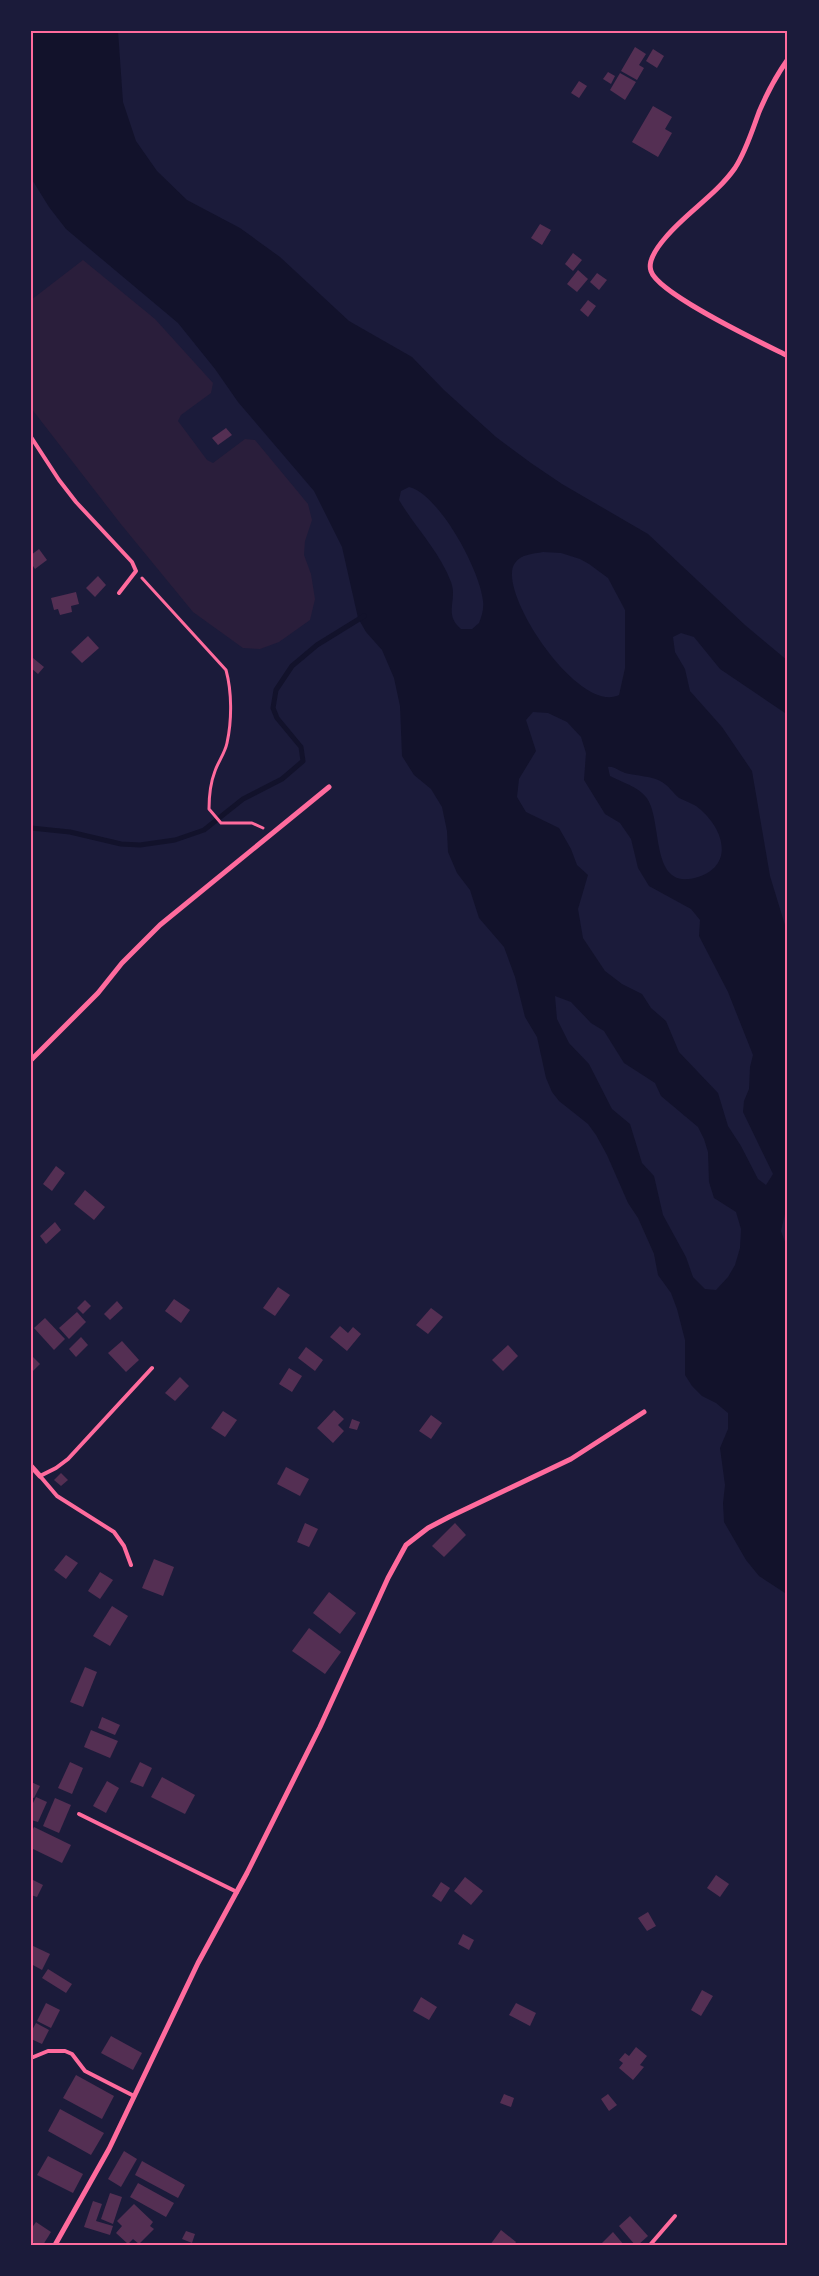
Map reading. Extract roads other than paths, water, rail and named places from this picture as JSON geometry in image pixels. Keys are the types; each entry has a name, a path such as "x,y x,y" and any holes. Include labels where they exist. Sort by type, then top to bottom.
{"street":[{"path":"788,59 768,90 748,141 735,167 714,192 664,239 653,257 650,268 653,275 676,295 788,356"},
{"path":"31,1060 98,993 122,963 160,925 329,787"},
{"path":"55,2245 109,2149 198,1963 237,1892 320,1727 388,1578 406,1545 428,1528 449,1517 571,1459 644,1412"},
{"path":"31,1466 40,1476"}],"lane":[{"path":"31,437 76,502 123,551 136,571 118,593"},
{"path":"132,1565 124,1546 114,1532 58,1496 40,1476 68,1459 152,1368"},
{"path":"79,1814 237,1892"},
{"path":"31,2058 48,2051 65,2051 72,2054 85,2071 134,2096"},
{"path":"650,2245 675,2216"}],"waterway":[{"path":"31,828 70,832 121,844 140,845 175,840 204,830 243,799 282,779 303,761 301,747 277,718 273,708 276,690 292,666 317,645 364,616"}]}
